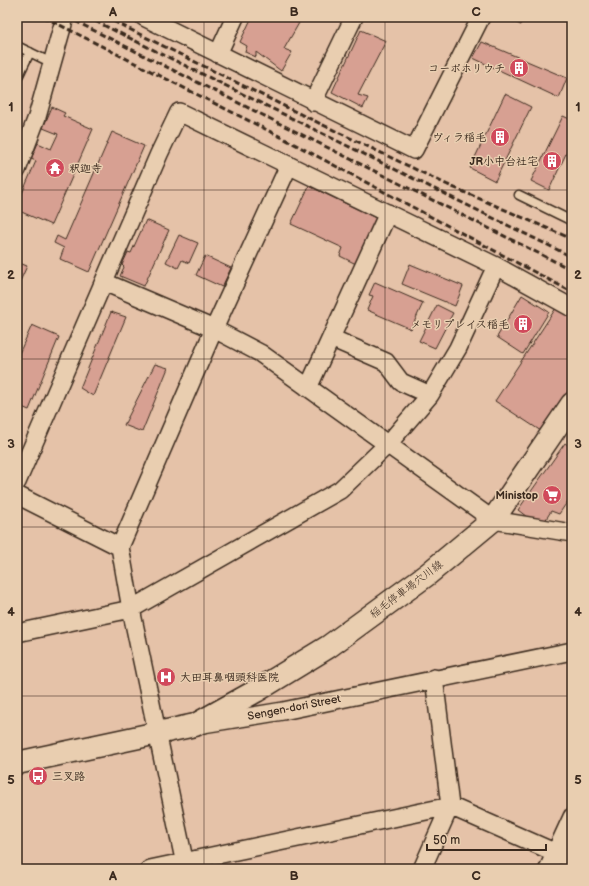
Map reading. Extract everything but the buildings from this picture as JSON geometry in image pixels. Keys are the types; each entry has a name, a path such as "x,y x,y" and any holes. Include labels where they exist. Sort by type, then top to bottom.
{"main road":[{"name":"稲毛停車場穴川線","path":"195,725 256,691 328,646 428,574 493,520 572,404"},
{"name":"Sengen-dori Street","path":"17,763 195,725"}],"street":[{"path":"17,170 38,117 65,17"},
{"path":"144,17 313,102 414,150 481,17"},
{"path":"218,54 235,17"},
{"path":"313,102 354,17"},
{"path":"17,482 159,154 179,112 496,266 572,308"},
{"path":"186,865 131,610 120,547 214,329 289,165"},
{"path":"308,388 388,213"},
{"path":"17,633 131,610 340,490 388,444 430,396 458,348 496,266"},
{"path":"104,282 214,329 260,353 493,520 572,533"},
{"path":"331,338 386,362 401,382 430,396"},
{"path":"17,496 120,547"},
{"name":"Sengen-dori Street","path":"195,725 283,711 434,678 572,651"},
{"path":"422,869 450,806 434,678"},
{"path":"150,869 186,865 450,806 572,860"},
{"path":"548,869 572,817"}],"lane":[{"path":"17,46 52,63"},
{"path":"17,79 30,52"},
{"path":"519,195 572,222"}],"railway":[{"path":"44,17 283,138 572,292"},
{"path":"67,17 572,270"},
{"path":"87,17 572,257"},
{"path":"105,17 294,111 448,185 572,239"}],"place":[{"name":"コーポホリウチ","path":"519,68"},
{"name":"ヴィラ稲毛","path":"500,137"},
{"name":"JR小中台社宅","path":"552,161"},
{"name":"釈迦寺","path":"55,168"},
{"name":"メモリプレイス稲毛","path":"523,324"},
{"name":"Ministop","path":"552,495"},
{"name":"大田耳鼻咽頭科医院","path":"166,677"},
{"name":"三叉路","path":"38,776"}]}
